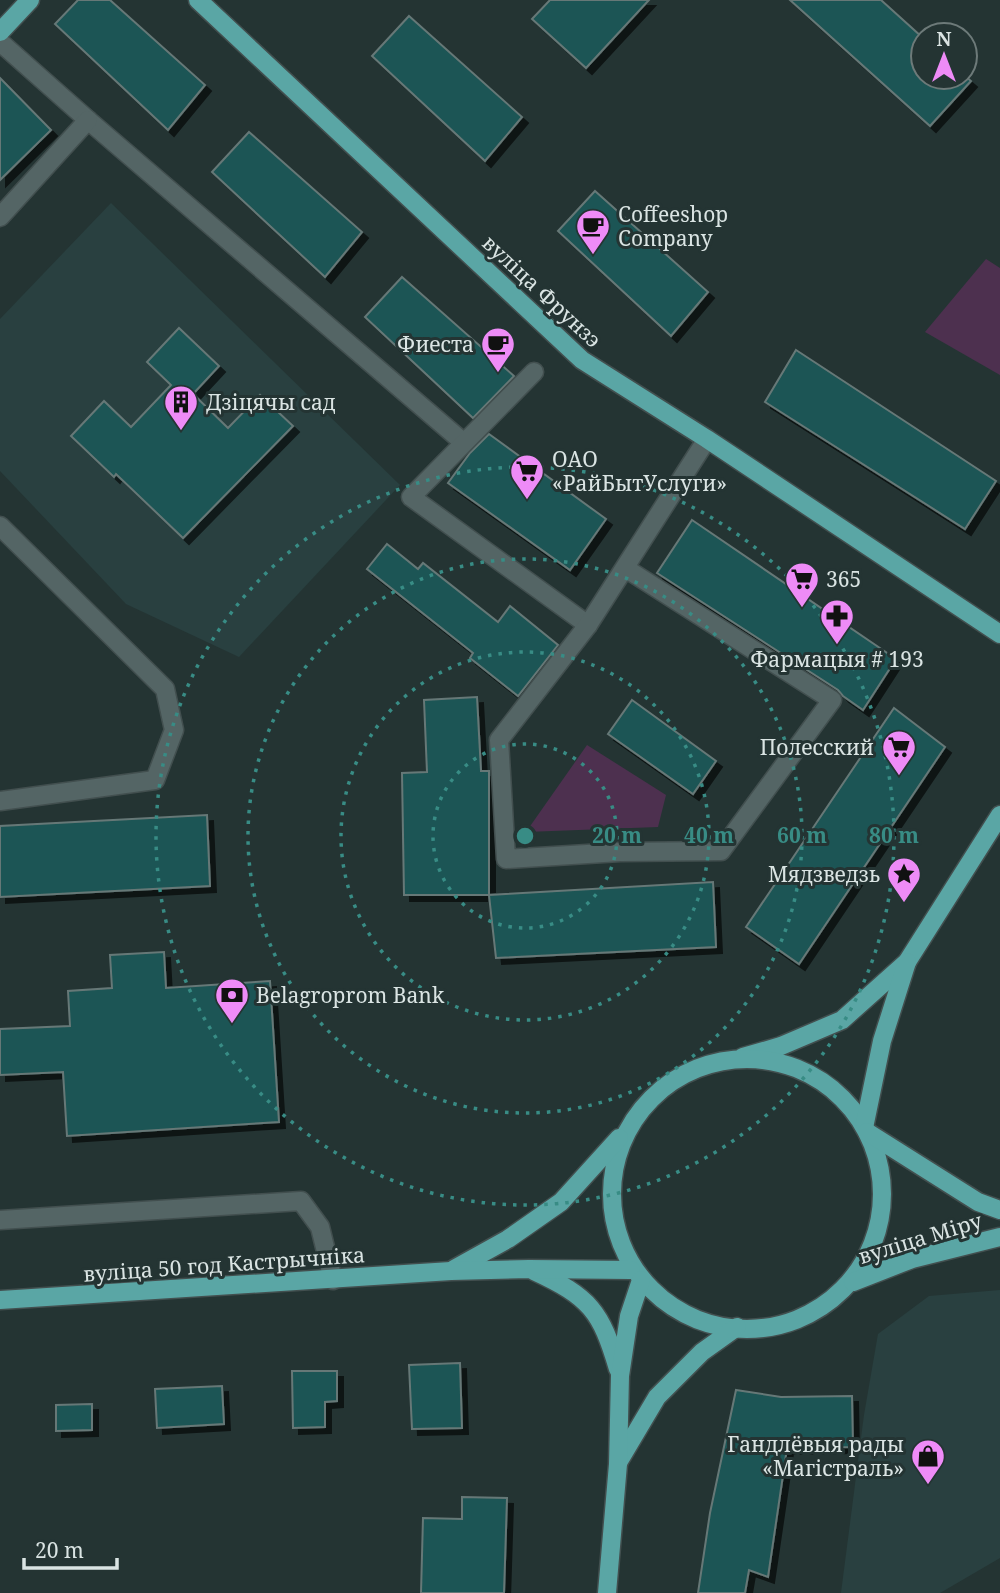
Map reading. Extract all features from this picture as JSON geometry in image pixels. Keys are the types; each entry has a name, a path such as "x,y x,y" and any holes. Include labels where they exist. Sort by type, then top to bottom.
{"main road":[{"path":"0,32 30,0"},
{"name":"вуліца Фрунзэ","path":"198,0 582,360 708,439 1000,634"},
{"path":"907,962 842,1020 781,1045 703,1067 673,1080 645,1104 629,1128 615,1162 611,1189 621,1251 636,1275 677,1310 737,1327 768,1327 790,1323 832,1300 853,1282 875,1239 881,1206 880,1171 866,1128 882,1041 907,962 1000,814"},
{"name":"вуліца Міру","path":"734,1059 797,1069 827,1087 866,1128 978,1202 1000,1210"},
{"name":"вуліца 50 год Кастрычніка","path":"451,1271 508,1239 561,1202 629,1128"},
{"name":"вуліца Міру","path":"853,1282 912,1259 1000,1237"},
{"path":"529,1269 559,1282 594,1309 609,1336 620,1376"},
{"name":"вуліца 50 год Кастрычніка","path":"0,1300 451,1271 529,1269 636,1275"},
{"path":"607,1593 618,1464 620,1376 636,1275"},
{"path":"618,1464 657,1397 702,1352 737,1327"}],"lane":[{"path":"0,42 463,442"},
{"path":"0,217 88,120"},
{"path":"534,372 411,497 588,625"},
{"path":"625,568 832,700 721,851 620,852 506,859 499,740 588,625 708,439"},
{"path":"0,526 165,689 174,730 155,780 0,801"},
{"path":"0,1220 301,1201 320,1227 333,1280"}],"shaded area":[{"path":"111,203 400,485 239,657 126,604 0,471 0,319"},
{"path":"986,259 1000,268 1000,375 925,332"},
{"path":"587,745 666,795 658,827 526,832"},
{"name":"Гандлёвыя рады «Магістраль»","path":"1000,1290 1000,1558 940,1593 841,1593 864,1415 878,1334 929,1296"}],"building":[{"path":"78,0 110,0 205,85 168,130 55,24"},
{"path":"550,0 649,0 586,68 532,19"},
{"path":"790,0 881,0 909,25 909,91 962,91 930,126"},
{"path":"409,16 522,117 485,161 372,56"},
{"path":"0,78 51,130 0,180"},
{"path":"249,132 362,232 325,277 212,172"},
{"path":"595,191 708,292 671,336 558,231"},
{"path":"402,277 514,376 473,418 365,317"},
{"name":"Дзіцячы сад","path":"179,328 219,366 193,394 228,428 260,395 293,426 183,538 116,474 114,477 71,436 104,401 131,427 171,385 147,362"},
{"path":"796,350 996,481 965,529 765,402"},
{"name":"ОАО «РайБытУслуги»","path":"489,434 606,519 570,570 448,483 470,453"},
{"path":"692,520 896,659 863,710 838,690 657,573"},
{"path":"387,544 418,569 423,563 498,622 510,606 558,645 518,696 470,658 473,653 367,569"},
{"path":"477,697 481,771 489,771 489,895 404,895 402,773 427,772 424,700"},
{"path":"632,700 716,761 693,794 608,734"},
{"path":"894,708 945,747 799,964 746,927"},
{"path":"207,815 210,886 0,897 0,826"},
{"path":"713,882 716,947 496,958 489,895"},
{"path":"164,952 166,988 270,981 279,1122 67,1136 63,1072 0,1075 0,1029 70,1026 68,991 112,988 110,955"},
{"path":"460,1363 462,1428 412,1429 409,1365"},
{"path":"292,1371 337,1371 337,1401 325,1402 325,1427 293,1428"},
{"path":"222,1386 224,1424 157,1428 155,1389"},
{"path":"736,1390 781,1397 852,1396 853,1447 787,1448 768,1577 749,1570 745,1593 698,1593 710,1513"},
{"path":"92,1404 92,1430 56,1431 56,1405"},
{"path":"462,1497 507,1498 504,1593 421,1593 423,1518 462,1519"}],"place":[{"name":"Coffeeshop Company","path":"593,256"},
{"name":"Фиеста","path":"498,374"},
{"name":"Дзіцячы сад","path":"181,432"},
{"name":"ОАО «РайБытУслуги»","path":"527,501"},
{"name":"365","path":"802,609"},
{"name":"Фармацыя # 193","path":"837,646"},
{"name":"Полесский","path":"899,777"},
{"name":"Мядзведзь","path":"904,904"},
{"name":"Belagroprom Bank","path":"232,1025"},
{"name":"Гандлёвыя рады «Магістраль»","path":"928,1486"}]}
